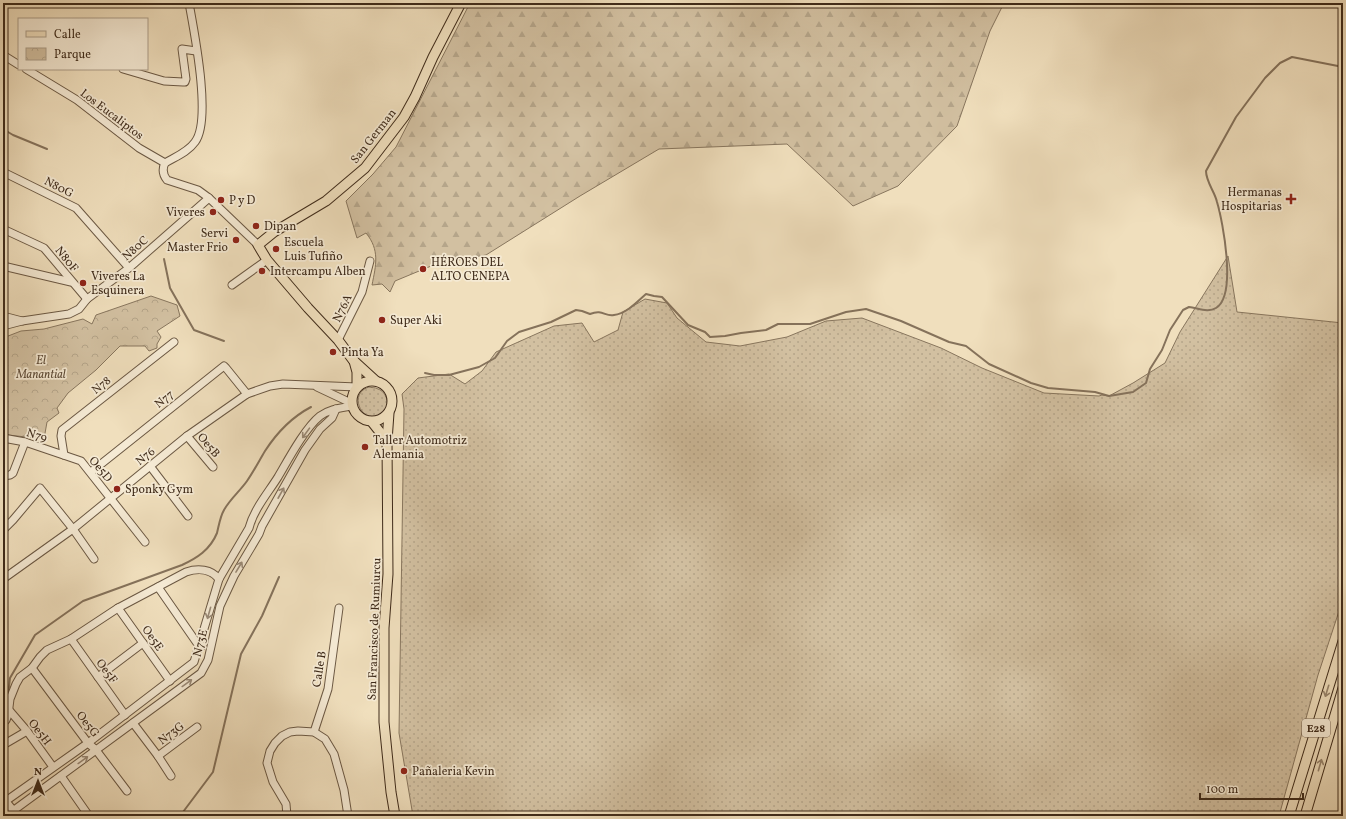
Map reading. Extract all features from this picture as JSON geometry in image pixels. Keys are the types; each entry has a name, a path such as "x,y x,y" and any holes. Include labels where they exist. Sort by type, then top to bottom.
{"main road":[{"name":"San German","path":"258,245 274,232 326,201 366,168 408,111 433,57 461,3"},
{"path":"258,245 268,260 308,308 338,340 353,360 376,381"},
{"path":"353,360 357,372 357,387"},
{"path":"370,380 376,381 385,385 390,390 392,396 392,408 381,419 372,422 363,420 356,414 352,405 352,395 357,387 363,382 370,380"},
{"name":"San Francisco de Rumiurcu","path":"388,413 388,574 384,628 384,722 395,816"},
{"path":"372,422 387,441"},
{"name":"E28","path":"1289,816 1343,641"},
{"name":"E28","path":"1305,816 1343,688"},
{"path":"1318,721 1332,724"}],"street":[{"path":"189,3 202,106 201,130 195,142 187,150 165,163 163,173 167,180 198,190 209,198 258,245"},
{"path":"126,70 164,81 186,82 182,49 196,51"},
{"path":"3,55 18,64"},
{"name":"Los Eucaliptos","path":"28,70 77,100 139,148 165,163"},
{"name":"N80G","path":"3,172 76,208 129,268"},
{"name":"N80C","path":"3,326 22,321 69,314 79,309 87,299 129,268 209,198"},
{"name":"N80F","path":"3,229 44,248 87,299"},
{"path":"232,285 268,260"},
{"name":"N76A","path":"338,340 362,292 370,262"},
{"path":"3,266 72,282"},
{"path":"3,316 22,321"},
{"name":"N78","path":"64,455 60,436 62,430 174,342"},
{"name":"N77","path":"91,472 224,366 247,394"},
{"name":"N76","path":"3,579 73,529 187,436 247,394 270,386 283,384 357,387"},
{"name":"N76","path":"313,385 352,405"},
{"name":"N73E","path":"4,801 88,743 170,682 194,662 219,579 249,528 251,520 258,508 298,445 319,417 326,412 352,405"},
{"name":"N73E","path":"6,816 16,813 61,776 201,673 208,660 220,606 234,576 305,450 320,429 332,418 336,409"},
{"name":"Oe5B","path":"187,436 213,467"},
{"name":"N79","path":"3,438 25,442 64,455"},
{"path":"3,476 13,473 25,442"},
{"path":"298,445 305,450"},
{"name":"Oe5D","path":"64,455 82,461 145,542"},
{"path":"150,466 188,516"},
{"path":"3,530 40,488 73,529 94,559"},
{"path":"258,508 269,514"},
{"path":"251,520 262,526"},
{"path":"3,723 6,720 10,698 16,684 47,650 71,639 118,608 186,572 197,569 209,572 219,579"},
{"path":"158,587 199,646 210,648"},
{"name":"Oe5E","path":"118,608 170,682"},
{"name":"Calle B","path":"314,732 328,690 340,608"},
{"name":"Oe5F","path":"71,639 126,715"},
{"path":"98,677 143,643"},
{"name":"Oe5G","path":"32,668 88,743 96,750 127,791"},
{"name":"Oe5H","path":"9,710 27,731 53,767"},
{"path":"133,723 171,776"},
{"name":"N73G","path":"158,756 197,727"},
{"path":"3,745 27,731"},
{"path":"287,816 286,804 273,782 267,763 274,743 282,736 290,732 298,731 314,732 325,739 334,754 344,790 348,816"},
{"path":"61,776 88,814 80,816"},
{"path":"4,801 16,813"}],"green space":[{"path":"470,3 1004,3 990,31 957,126 898,186 853,206 787,144 659,149 486,255 436,264 395,281 390,292 382,284 372,285 376,264 373,245 366,233 357,238 346,201 373,174 396,147"},
{"path":"1228,256 1237,312 1343,323 1343,599 1318,675 1279,816 413,816 399,733 404,409 402,394 418,378 449,374 465,384 482,371 496,352 554,326 582,323 594,342 618,330 623,312 645,299 667,303 677,318 706,342 740,346 787,337 826,321 862,318 941,348 982,368 1044,393 1109,396 1165,363 1180,332"},
{"name":"El Manantial","path":"151,296 177,305 180,316 157,331 161,337 157,344 157,348 149,351 145,346 120,346 96,370 68,393 57,408 59,413 47,422 44,439 8,435 3,422 3,338 21,331 44,329 83,319 92,324 96,315"},
{"path":"369,387 376,388 384,393 387,399 386,409 378,417 371,418 366,415 361,410 359,404 359,397 362,391"}],"waterway":[{"path":"425,373 434,375 449,375 479,367 495,358 507,341 519,332 551,322 576,310 590,314 598,312 608,315 618,314 632,307 646,294 662,297 688,325 705,332 710,337 766,330 778,324 810,324 846,312 866,309 901,321 949,342 966,346 989,364 1031,383 1048,388 1095,392 1109,396 1133,392 1146,383 1150,369 1162,350 1170,330 1183,310 1189,307 1210,310 1216,308 1222,301 1226,289 1227,274 1225,241 1217,202 1207,179 1206,171 1236,117 1265,78 1280,63 1292,57 1343,67"},
{"path":"3,129 13,135 47,149"},
{"path":"164,259 170,288 194,330 224,341"},
{"path":"8,696 10,678 35,635 83,601 182,565 207,549 217,533 224,510 247,481 269,445 279,432 291,421 311,407"},
{"path":"180,816 213,772 241,654 262,616 279,577"}],"place":[{"name":"Hermanas Hospitarias","path":"1291,199"},
{"name":"P y D","path":"221,200"},
{"name":"Viveres","path":"213,212"},
{"name":"Dipan","path":"256,226"},
{"name":"Servi Master Frio","path":"236,240"},
{"name":"Escuela Luis Tufiño","path":"276,249"},
{"name":"HÉROES DEL ALTO CENEPA","path":"423,269"},
{"name":"Intercampu Alben","path":"262,271"},
{"name":"Viveres La Esquinera","path":"83,283"},
{"name":"Super Aki","path":"382,320"},
{"name":"Pinta Ya","path":"333,352"},
{"name":"Taller Automotriz Alemania","path":"365,447"},
{"name":"Sponky Gym","path":"117,489"},
{"name":"Pañaleria Kevin","path":"404,771"}]}
